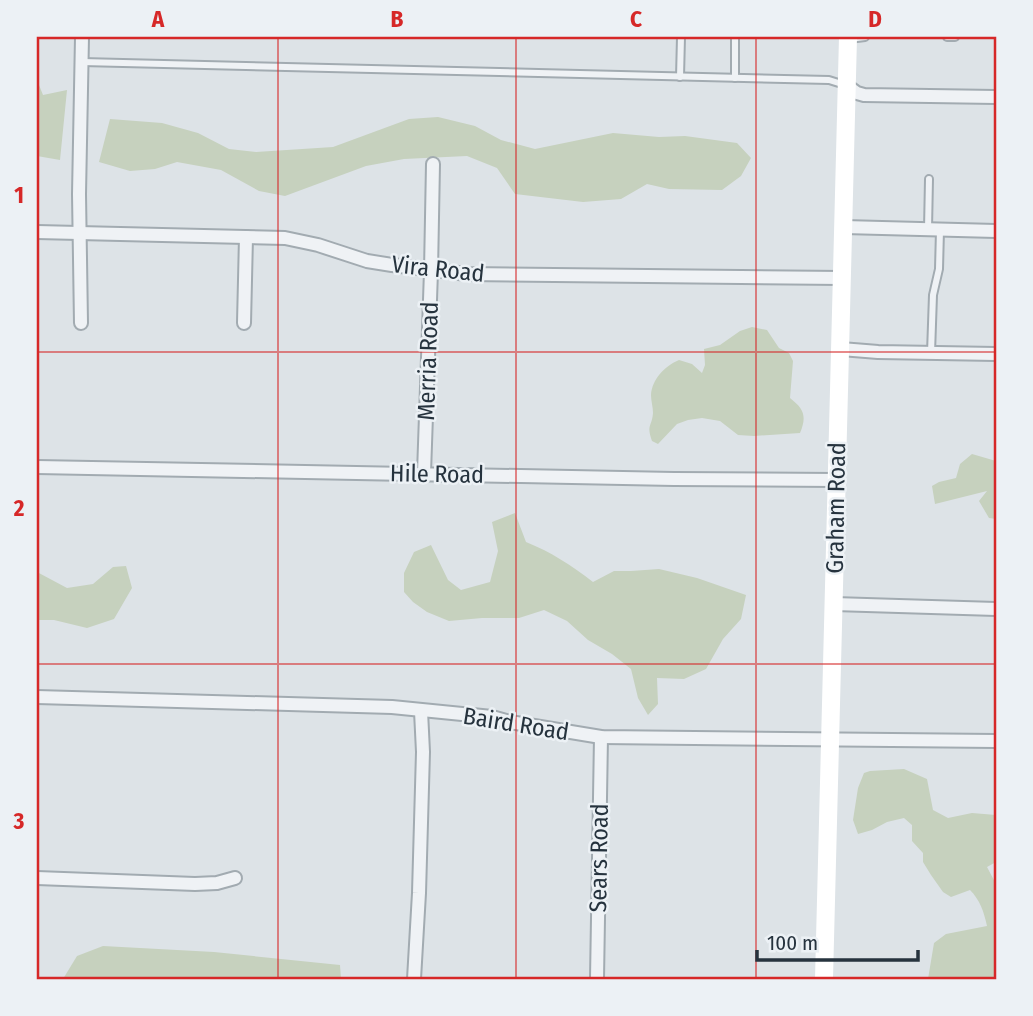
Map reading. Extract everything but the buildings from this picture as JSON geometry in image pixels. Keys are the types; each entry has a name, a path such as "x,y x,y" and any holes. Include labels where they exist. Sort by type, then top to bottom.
{"main road":[{"name":"Graham Road","path":"824,979 846,85 854,38"}],"street":[{"path":"81,323 79,194 82,37"},
{"path":"846,85 864,95 996,97"},
{"name":"Merria Road","path":"424,473 432,271 433,164"},
{"path":"844,227 996,231"},
{"name":"Vira Road","path":"37,232 285,238 367,261 467,274 842,278"},
{"path":"244,323 246,237"},
{"path":"841,349 996,354"},
{"name":"Hile Road","path":"37,467 837,480"},
{"path":"834,604 996,609"},
{"name":"Baird Road","path":"37,697 392,707 492,717 601,737 996,741"},
{"path":"414,979 423,752 421,711"},
{"name":"Sears Road","path":"597,979 601,737"},
{"path":"37,878 195,884 217,883 235,878"}],"lane":[{"path":"681,37 681,77"},
{"path":"735,37 735,78"},
{"path":"947,37 955,37"},
{"path":"82,62 829,80 846,85"},
{"path":"929,178 939,269 933,295 931,353"}],"green space":[{"path":"37,80 43,95 67,90 60,160 37,156"},
{"path":"438,117 475,126 501,140 535,149 613,133 685,136 737,143 751,158 741,176 722,190 669,189 647,184 621,199 583,202 515,194 497,168 467,156 404,159 366,166 285,196 259,191 221,170 177,162 155,169 130,171 99,162 110,119 162,123 198,133 229,149 256,152 333,147 409,119"},
{"path":"752,327 767,330 779,348 789,353 793,361 790,398 803,413 800,433 738,435 720,421 702,418 677,424 658,444 652,441 649,428 653,413 651,395 660,374 679,360 692,364 702,373 705,365 704,349 720,345 740,331"},
{"path":"972,454 996,461 996,519 989,518 979,501 987,491 935,504 932,486 956,478 960,464"},
{"path":"515,513 526,542 561,559 593,582 614,571 659,569 697,578 746,595 741,619 723,639 706,669 684,679 657,678 658,704 648,715 638,698 631,669 588,640 567,621 544,610 519,618 449,621 427,612 404,592 404,573 414,552 431,545 448,580 461,590 490,582 498,551 492,522"},
{"path":"126,566 132,588 114,619 87,628 54,620 37,620 37,572 67,588 93,584 113,567"},
{"path":"904,769 927,779 933,810 948,818 972,813 996,815 996,862 987,867 996,884 996,979 928,979 934,943 946,934 987,926 981,906 970,890 951,897 943,892 923,862 923,853 912,841 912,825 904,818 858,834 853,820 858,788 864,773"},
{"path":"103,946 214,952 340,965 341,979 63,979 77,956"}]}
